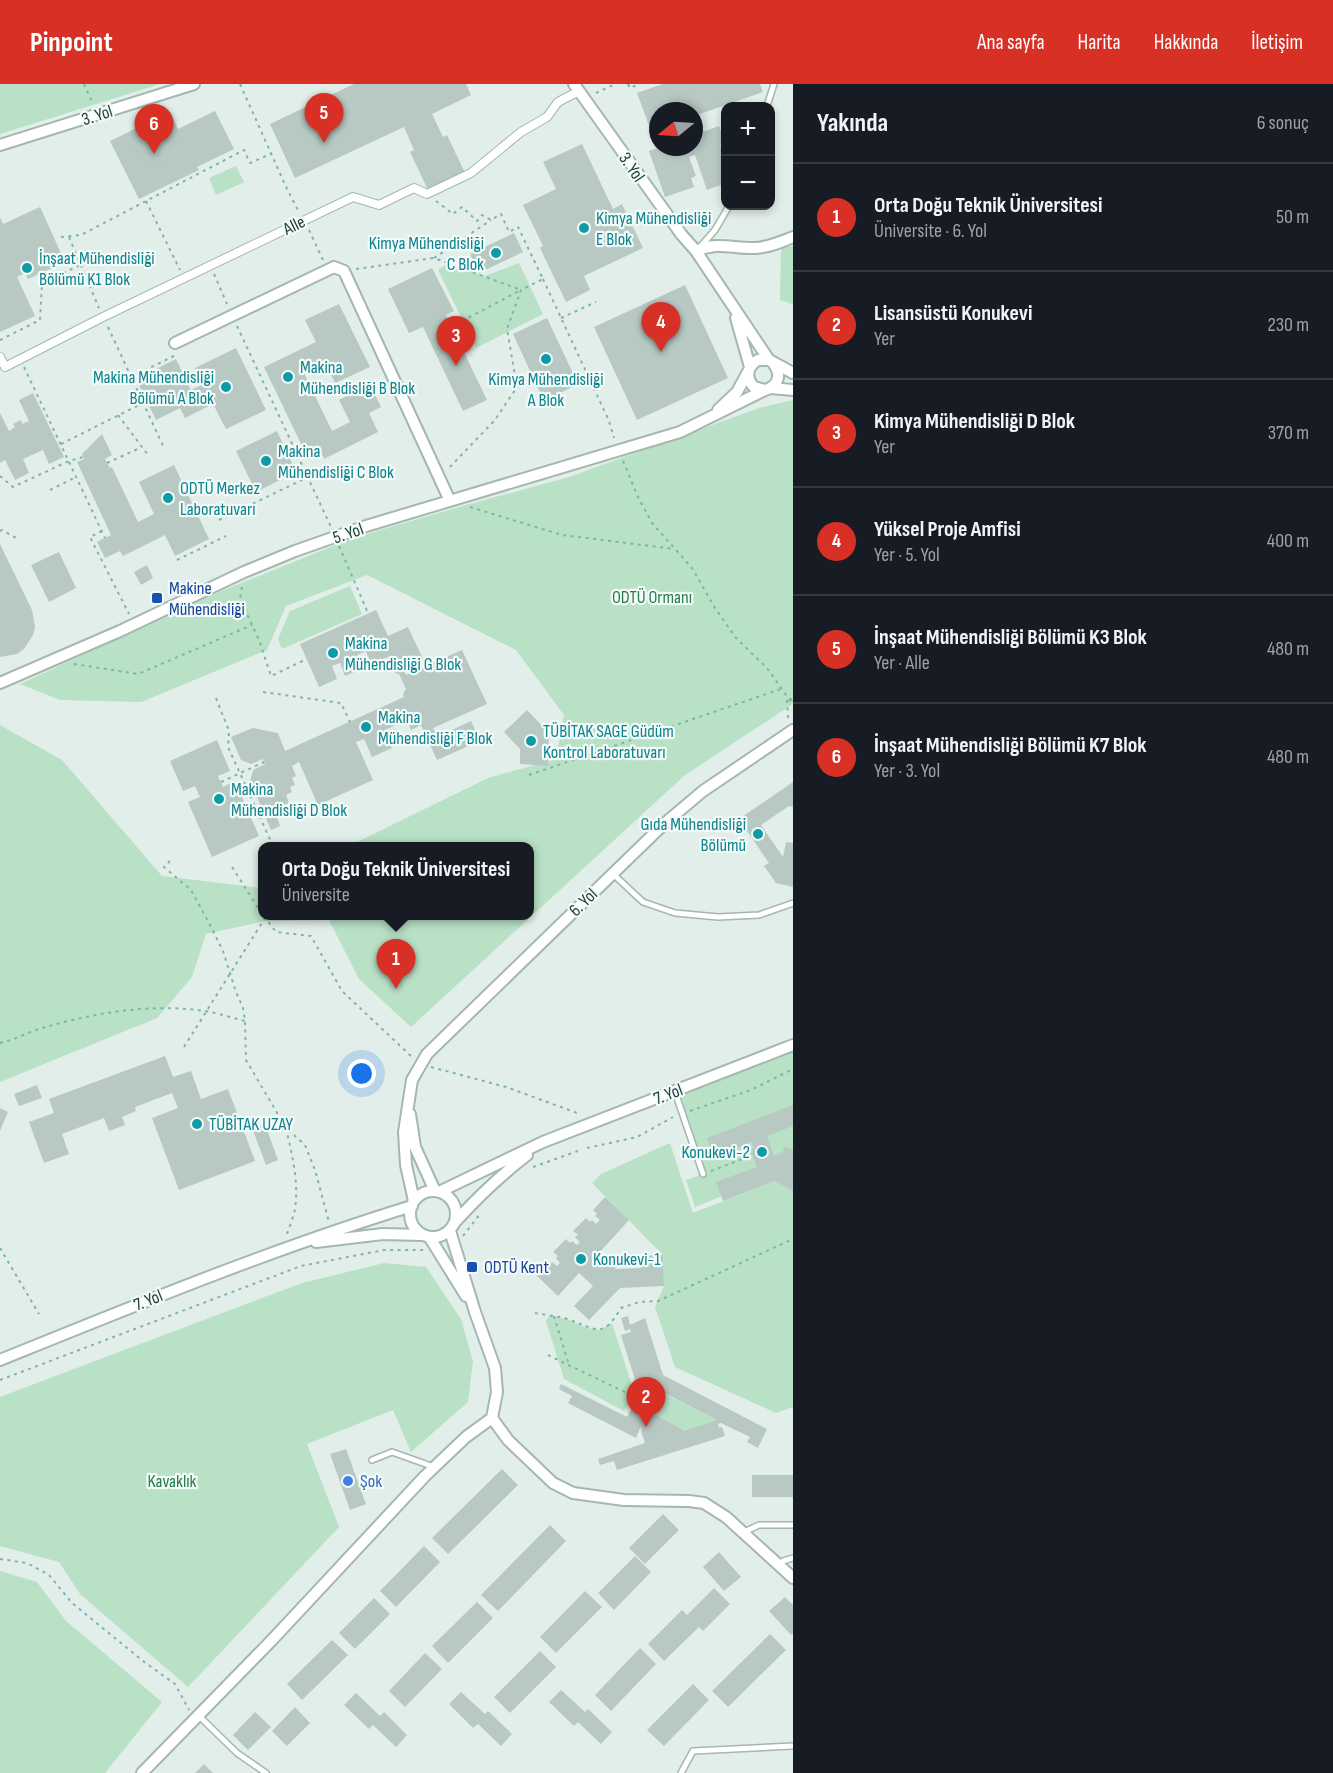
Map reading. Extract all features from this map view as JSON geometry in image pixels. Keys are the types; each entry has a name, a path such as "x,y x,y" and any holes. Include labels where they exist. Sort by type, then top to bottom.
{"street":[{"name":"3. Yol","path":"0,145 194,84"},
{"name":"3. Yol","path":"579,91 696,252 733,309 771,361"},
{"name":"Alle","path":"20,359 353,196 379,205 414,188 427,195 471,174 521,132 547,117 558,102 579,91"},
{"path":"696,252 714,245 758,248 793,237"},
{"path":"175,343 334,267 344,271 450,501"},
{"name":"3. Yol","path":"733,309 749,370"},
{"path":"0,357 5,367 20,359"},
{"path":"793,373 771,361 758,360 749,370 751,383 760,390 793,390"},
{"path":"767,389 777,381 778,376 778,371 771,361"},
{"name":"5. Yol","path":"708,418 737,392 749,370"},
{"name":"5. Yol","path":"0,682 295,551 450,501 680,432 767,389"},
{"name":"6. Yol","path":"413,1204 406,1165 404,1132 412,1080 426,1054 665,823 703,791 791,731"},
{"name":"7. Yol","path":"0,1360 173,1290 413,1204 423,1193 437,1192 543,1142 793,1045"},
{"name":"6. Yol","path":"408,1104 415,1147 437,1192"},
{"name":"7. Yol","path":"297,1244 383,1234 427,1237 445,1235 474,1201 543,1142"},
{"path":"142,1773 272,1640 434,1467 466,1437 492,1418 497,1392 495,1368 454,1243 455,1206 451,1199 437,1192"},
{"path":"413,1204 410,1218 413,1225 438,1249 475,1312"},
{"path":"492,1418 508,1440 553,1483 573,1492 624,1500 704,1503 744,1532 793,1578"}],"lane":[{"path":"768,102 774,84"},
{"path":"696,252 715,230 727,210"},
{"path":"612,873 643,902 675,913 718,917 759,915 793,903"},
{"path":"675,1092 703,1174"},
{"path":"372,1460 392,1452 434,1467"},
{"path":"744,1532 759,1525 793,1525"},
{"path":"778,1564 793,1558"},
{"path":"195,1717 237,1753 266,1773"},
{"path":"681,1773 693,1751 793,1746"}],"path":[{"path":"84,84 97,115"},
{"path":"240,84 271,154 328,270"},
{"path":"579,91 615,84"},
{"path":"628,84 630,88 639,84"},
{"path":"61,237 81,235 244,150 250,163 271,154"},
{"path":"427,195 453,214 462,207 477,221 482,215 491,220"},
{"path":"146,201 183,278"},
{"path":"344,271 434,258 501,214 509,231 518,227 609,421 619,452 652,523 692,568 715,609 736,638 767,668 793,705"},
{"path":"69,237 103,317 164,448"},
{"path":"434,258 521,290"},
{"path":"0,339 40,320 42,283 80,264"},
{"path":"210,266 368,613"},
{"path":"462,321 543,279"},
{"path":"439,478 495,420 517,387 507,329 521,290"},
{"path":"561,318 596,302"},
{"path":"131,377 180,353 175,343"},
{"path":"20,359 105,538"},
{"path":"61,444 143,402"},
{"path":"118,415 148,455"},
{"path":"107,463 142,447"},
{"path":"0,476 13,487 69,461 83,457"},
{"path":"50,490 76,477"},
{"path":"219,520 308,477"},
{"path":"450,501 562,535 675,549"},
{"path":"0,531 18,539"},
{"path":"102,531 90,537 134,624"},
{"path":"177,560 226,536"},
{"path":"240,599 265,656 271,676 307,659"},
{"path":"73,664 138,674 252,625"},
{"path":"529,775 781,689"},
{"path":"263,692 341,703 350,722"},
{"path":"216,698 229,731 228,747 271,842"},
{"path":"787,698 793,700"},
{"path":"787,698 791,731"},
{"path":"220,782 264,762"},
{"path":"170,861 164,867 191,890 223,951 243,1008 246,1060 286,1128 295,1163 296,1184 295,1210 282,1250"},
{"path":"232,867 258,907"},
{"path":"184,1047 262,920"},
{"path":"267,920 276,932 311,936 342,991 420,1064 506,1087 599,1121"},
{"path":"0,1043 38,1029 86,1017 159,1007 206,1011 245,1021"},
{"path":"286,1128 305,1144 315,1170 331,1232"},
{"path":"531,1168 578,1151"},
{"path":"703,1174 746,1158"},
{"path":"454,1243 463,1236 481,1213"},
{"path":"535,1313 567,1319 587,1328 600,1330 612,1323 621,1308 639,1302 658,1302 793,1239"},
{"path":"0,1248 39,1314"},
{"path":"0,1380 301,1266 384,1250 438,1249"},
{"path":"554,1316 569,1365"},
{"path":"549,1355 637,1398"},
{"path":"0,1559 27,1563 49,1575 72,1603 135,1655 175,1684 195,1717"}],"green space":[{"path":"0,84 160,84 0,134"},
{"path":"236,166 244,182 216,195 209,178"},
{"path":"793,246 793,304 780,300 781,248"},
{"path":"448,263 485,276 519,263 543,314 476,348 438,270"},
{"name":"ODTÜ Ormanı","path":"793,400 793,704 685,775 534,914 534,842 357,842 488,778 556,759 564,715 516,650 367,575 286,606 267,650 141,702 60,700 20,684 214,594 353,538 569,477 759,408"},
{"path":"350,586 362,614 282,649 278,639 290,611"},
{"name":"ODTÜ Ormanı","path":"0,725 62,760 162,876 258,888 258,920 329,920 265,921 206,934 192,977 157,1018 0,1082"},
{"name":"ODTÜ Ormanı","path":"329,920 527,920 411,1027 359,979"},
{"path":"793,1045 793,1187 774,1175 695,1207 686,1180 703,1174 675,1092"},
{"path":"670,1143 693,1213 774,1181 793,1191 793,1407 776,1413 675,1367 655,1307 664,1286 663,1255 592,1183 601,1174"},
{"name":"Kavaklık","path":"384,1263 426,1267 461,1319 473,1361 468,1402 411,1452 393,1410 307,1444 339,1527 188,1687 80,1594 59,1562 0,1546 0,1397 302,1283"},
{"path":"549,1316 567,1319 587,1328 600,1330 612,1323 633,1389 650,1384 651,1387 717,1420 683,1431 630,1402 624,1411 564,1379 546,1321"},
{"path":"0,1571 37,1582 66,1621 162,1702 105,1773 0,1773"}],"building":[{"path":"354,84 466,84 471,95 432,114 443,137 447,135 465,173 428,190 410,152 414,150 404,127 295,178 270,124"},
{"path":"663,84 760,84 763,92 734,102 721,102 721,107 703,113 703,102 649,102 649,126 637,93"},
{"path":"215,111 234,149 197,167 199,170 139,199 110,141 170,112 178,129"},
{"path":"719,126 721,131 721,185 707,190 695,156 703,156 703,132"},
{"name":"Kimya Mühendisliği E Blok","path":"582,144 613,209 622,204 643,248 584,276 590,290 566,302 540,248 543,246 523,205 556,189 543,162"},
{"path":"651,156 692,156 689,157 696,176 691,178 694,187 665,197"},
{"name":"İnşaat Mühendisliği Bölümü K1 Blok","path":"40,207 65,262 28,279 25,273 17,277 35,316 0,332 0,217 3,224"},
{"name":"Kimya Mühendisliği C Blok","path":"514,233 523,252 479,273 470,254"},
{"path":"432,268 454,311 446,315 487,400 463,411 423,327 409,333 388,289"},
{"path":"685,285 728,378 637,420 594,327"},
{"name":"Makina Mühendisliği B Blok","path":"339,304 370,367 335,383 324,360 303,371 332,431 350,422 339,400 370,384 381,407 369,413 378,432 324,459 320,449 315,452 312,446 304,450 264,367 316,342 305,320"},
{"name":"Kimya Mühendisliği A Blok","path":"547,318 578,384 544,401 513,334"},
{"name":"Makina Mühendisliği Bölümü A Blok","path":"236,348 266,410 226,429 213,404 185,418 180,408 156,420 136,379 176,359 191,390 204,384 195,368"},
{"path":"33,393 64,457 49,464 43,450 23,459 29,473 15,480 5,460 0,463 0,413 9,431 15,427 13,424 21,420 22,424 29,421 19,400"},
{"name":"Makina Mühendisliği C Blok","path":"277,431 296,472 256,492 236,451"},
{"name":"ODTÜ Merkez Laboratuvarı","path":"102,434 112,455 105,459 110,468 112,467 138,522 154,514 139,482 174,465 209,539 175,556 165,535 123,556 120,551 105,558 97,542 111,535 77,462 84,459 82,454"},
{"path":"0,544 32,610 35,627 24,649 17,654 0,657"},
{"path":"59,552 76,588 49,602 31,565"},
{"path":"147,565 153,578 141,585 134,572"},
{"path":"376,610 388,636 408,627 423,659 403,668 406,675 462,650 487,704 433,728 437,737 471,721 480,741 437,760 421,725 411,730 407,720 385,730 392,748 372,757 364,739 356,742 373,780 318,805 299,762 292,766 296,776 292,778 295,785 290,787 292,792 286,795 289,803 282,806 285,814 277,817 280,826 271,830 250,781 253,770 265,764 263,759 251,764 241,760 231,737 253,728 278,733 285,751 404,697 406,689 399,674 393,669 395,665 390,656 371,664 366,651 357,655 363,668 345,676 340,663 332,666 337,679 319,687 300,644"},
{"name":"TÜBİTAK SAGE Güdüm Kontrol Laboratuvarı","path":"527,710 549,733 548,766 520,764 520,749 504,732"},
{"name":"Makina Mühendisliği D Blok","path":"217,740 230,771 218,776 223,787 235,781 259,836 212,857 188,802 200,797 195,786 183,791 170,761"},
{"name":"Gıda Mühendisliği Bölümü","path":"793,782 793,807 789,806 761,825 783,857 786,842 793,843 793,887 776,883 764,866 769,863 739,819"},
{"name":"TÜBİTAK UZAY","path":"165,1056 173,1077 191,1071 201,1099 228,1089 255,1161 179,1190 152,1118 178,1108 172,1093 135,1107 136,1111 122,1117 125,1125 109,1131 104,1118 62,1134 69,1154 44,1163 29,1122 54,1113 49,1099"},
{"path":"37,1085 42,1098 19,1106 14,1094"},
{"name":"Konukevi-2","path":"793,1105 793,1126 767,1136 774,1156 782,1153 785,1147 793,1150 793,1191 774,1181 723,1201 716,1182 757,1167 750,1149 754,1148 752,1142 725,1152 726,1154 715,1159 707,1138"},
{"path":"0,1108 8,1112 0,1131"},
{"path":"265,1124 278,1160 266,1165 252,1128"},
{"name":"Konukevi-1","path":"605,1197 629,1220 599,1253 616,1269 641,1268 641,1256 663,1255 664,1286 620,1288 589,1320 574,1306 593,1286 579,1273 558,1296 534,1273 546,1260 557,1266 560,1263 556,1258 558,1256 553,1252 566,1239 577,1245 580,1242 575,1237 578,1235 573,1231 586,1218 596,1224 600,1220 595,1216 597,1214 593,1210"},
{"path":"628,1316 630,1325 645,1318 663,1375 767,1429 758,1448 747,1442 750,1437 721,1423 718,1424 719,1428 722,1427 725,1436 617,1470 614,1461 600,1465 598,1459 645,1443 642,1429 640,1428 636,1438 568,1403 572,1396 559,1389 561,1384 627,1417 634,1404 683,1431 717,1420 650,1384 638,1389 621,1335 631,1332 630,1329 625,1331 621,1318"},
{"path":"346,1449 366,1504 350,1510 330,1454"},
{"path":"502,1469 518,1485 448,1554 432,1538"},
{"path":"752,1475 793,1475 793,1497 752,1497"},
{"path":"663,1514 679,1530 645,1564 629,1548"},
{"path":"550,1525 566,1541 498,1611 481,1595"},
{"path":"424,1546 440,1562 396,1607 380,1591"},
{"path":"719,1552 741,1577 724,1591 703,1567"},
{"path":"635,1556 651,1572 614,1610 598,1593"},
{"path":"714,1588 730,1604 703,1631 699,1627 664,1661 648,1644 682,1610 687,1615"},
{"path":"585,1591 602,1607 556,1653 540,1637"},
{"path":"785,1597 793,1605 793,1633 791,1635 769,1611"},
{"path":"374,1598 390,1614 355,1649 339,1633"},
{"path":"477,1602 493,1618 448,1663 432,1646"},
{"path":"770,1634 786,1650 728,1707 712,1691"},
{"path":"332,1640 348,1655 302,1700 287,1684"},
{"path":"640,1648 656,1664 611,1711 595,1695"},
{"path":"540,1651 556,1667 510,1713 494,1697"},
{"path":"425,1653 442,1669 405,1707 389,1691"},
{"path":"693,1684 709,1700 664,1746 647,1730"},
{"path":"561,1690 585,1712 588,1709 612,1732 601,1744 578,1722 574,1726 549,1702"},
{"path":"461,1692 485,1714 488,1711 512,1734 501,1746 478,1724 473,1728 449,1704"},
{"path":"356,1693 380,1716 384,1712 407,1735 396,1747 373,1725 369,1729 344,1705"},
{"path":"295,1707 310,1723 287,1746 272,1731"},
{"path":"255,1712 271,1727 248,1750 233,1735"},
{"path":"204,1764 213,1773 195,1773"}],"place":[{"name":"İnşaat Mühendisliği Bölümü K3 Blok","path":"324,143"},
{"name":"İnşaat Mühendisliği Bölümü K7 Blok","path":"154,154"},
{"name":"Kimya Mühendisliği E Blok","path":"584,228"},
{"name":"Kimya Mühendisliği C Blok","path":"496,253"},
{"name":"İnşaat Mühendisliği Bölümü K1 Blok","path":"27,268"},
{"name":"Yüksel Proje Amfisi","path":"661,352"},
{"name":"Kimya Mühendisliği A Blok","path":"546,359"},
{"name":"Kimya Mühendisliği D Blok","path":"456,366"},
{"name":"Makina Mühendisliği B Blok","path":"288,377"},
{"name":"Makina Mühendisliği Bölümü A Blok","path":"226,387"},
{"name":"Makina Mühendisliği C Blok","path":"266,461"},
{"name":"ODTÜ Merkez Laboratuvarı","path":"168,498"},
{"name":"Makine Mühendisliği","path":"157,598"},
{"name":"Makina Mühendisliği G Blok","path":"333,653"},
{"name":"Makina Mühendisliği F Blok","path":"366,727"},
{"name":"TÜBİTAK SAGE Güdüm Kontrol Laboratuvarı","path":"531,741"},
{"name":"Makina Mühendisliği D Blok","path":"219,799"},
{"name":"Gıda Mühendisliği Bölümü","path":"758,834"},
{"name":"Orta Doğu Teknik Üniversitesi","path":"396,989"},
{"name":"TÜBİTAK UZAY","path":"197,1124"},
{"name":"Konukevi-2","path":"762,1152"},
{"name":"Konukevi-1","path":"581,1259"},
{"name":"ODTÜ Kent","path":"472,1267"},
{"name":"Lisansüstü Konukevi","path":"646,1427"},
{"name":"Şok","path":"348,1481"}]}
